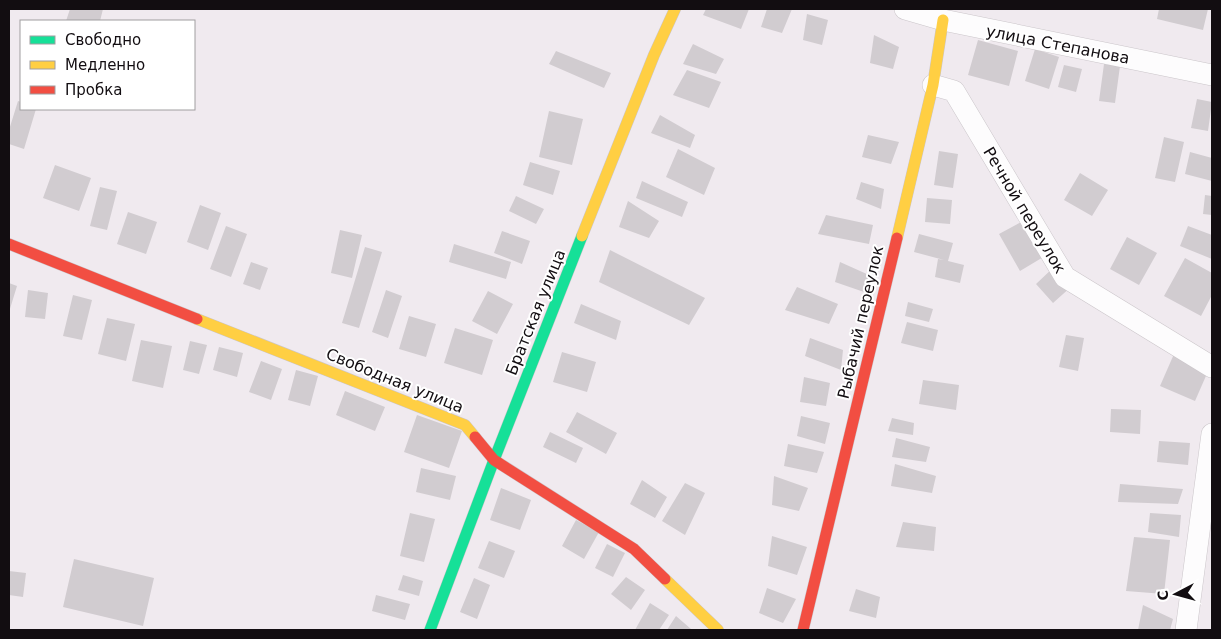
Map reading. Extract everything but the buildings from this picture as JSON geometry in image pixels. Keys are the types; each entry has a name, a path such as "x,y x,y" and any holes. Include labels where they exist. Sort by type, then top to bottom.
{"street":[{"name":"Братская улица","path":"430,630 494,460 654,55 675,9"},
{"name":"улица Степанова","path":"905,9 943,20 1212,75"},
{"name":"Рыбачий переулок","path":"803,630 933,85 943,20"},
{"name":"Речной переулок","path":"933,85 954,91 1065,277 1212,367"},
{"name":"Свободная улица","path":"9,244 465,425 494,460 634,549 718,630"},
{"path":"1186,630 1212,434"}],"traffic: fast":[{"path":"430,630 582,236"}],"traffic: slow":[{"path":"582,236 654,55 675,9"},
{"path":"897,238 933,85 943,20"},
{"path":"197,319 465,425 475,437"},
{"path":"665,579 718,630"}],"traffic: jam":[{"path":"803,630 897,238"},
{"path":"9,244 197,319"},
{"path":"475,437 494,460 634,549 665,579"}]}
